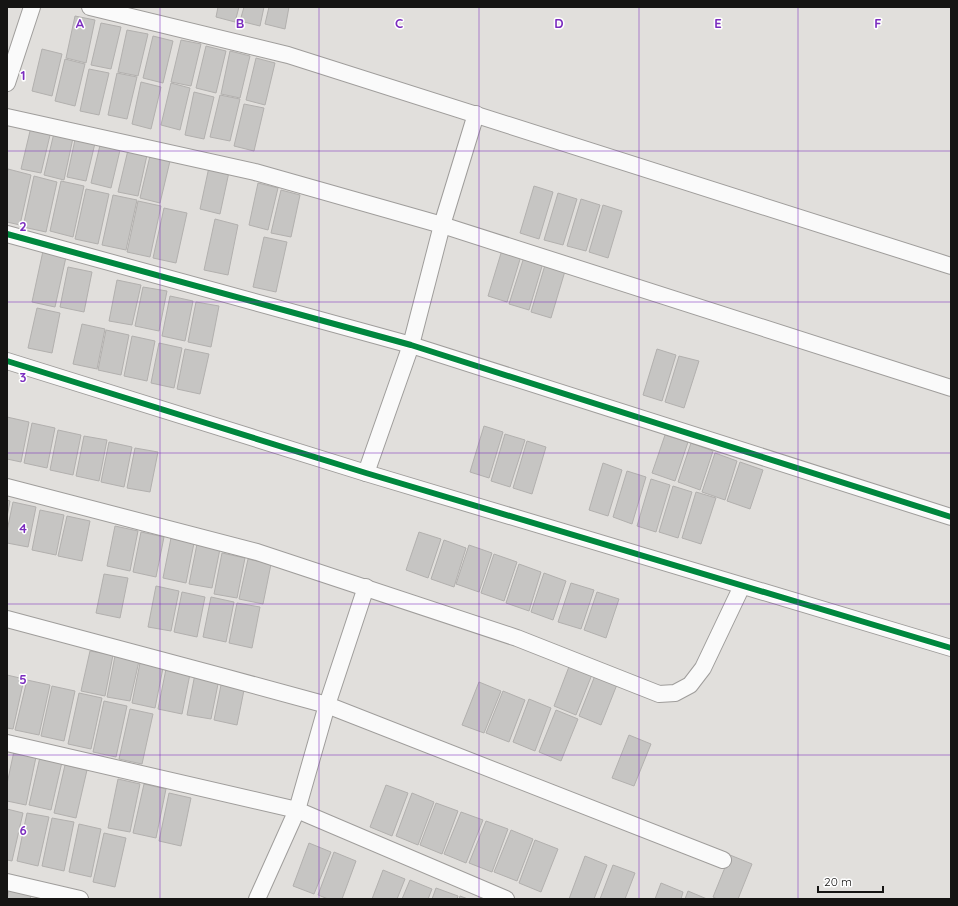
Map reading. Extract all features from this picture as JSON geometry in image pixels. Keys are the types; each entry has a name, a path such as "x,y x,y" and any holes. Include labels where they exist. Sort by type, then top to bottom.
{"street":[{"path":"8,76 32,7"},
{"path":"90,7 288,55 951,266"},
{"path":"366,473 411,344 442,224 476,114"},
{"path":"7,117 255,172 442,224 951,388"},
{"path":"7,234 411,344 951,517"},
{"path":"7,361 366,473 951,648"},
{"path":"7,487 257,552 517,638 659,694 675,693 690,685 699,674 742,586"},
{"path":"257,899 296,810 327,705 366,587"},
{"path":"7,619 327,705 723,860"},
{"path":"7,743 296,810 506,899"},
{"path":"7,882 80,899"}],"building":[{"path":"218,7 239,7 235,22 216,17"},
{"path":"244,7 264,7 260,26 240,21"},
{"path":"269,7 289,7 285,29 265,24"},
{"path":"75,16 95,20 86,63 66,58"},
{"path":"101,23 121,27 111,69 91,65"},
{"path":"127,30 148,34 138,76 118,72"},
{"path":"153,36 173,41 163,83 143,78"},
{"path":"181,40 201,44 191,86 171,82"},
{"path":"206,46 226,51 216,93 196,88"},
{"path":"42,49 62,54 52,96 32,91"},
{"path":"230,51 250,56 240,98 221,94"},
{"path":"256,58 275,63 265,105 246,100"},
{"path":"65,59 85,64 75,106 55,101"},
{"path":"89,69 109,73 99,115 80,111"},
{"path":"117,73 137,77 127,119 108,115"},
{"path":"141,82 161,87 151,129 132,124"},
{"path":"171,83 190,88 180,130 161,125"},
{"path":"194,92 214,97 204,139 185,135"},
{"path":"220,95 240,99 230,141 210,137"},
{"path":"244,104 264,108 254,151 234,146"},
{"path":"31,127 51,131 41,173 21,169"},
{"path":"54,133 73,138 64,180 44,175"},
{"path":"76,135 96,139 86,181 67,177"},
{"path":"101,141 121,146 111,188 91,183"},
{"path":"128,150 147,155 138,196 118,192"},
{"path":"150,156 170,161 160,203 140,198"},
{"path":"209,167 229,172 220,214 200,209"},
{"path":"8,169 31,175 20,225 7,222"},
{"path":"34,176 57,182 46,232 23,227"},
{"path":"61,181 84,186 73,237 50,231"},
{"path":"258,183 278,188 268,230 249,225"},
{"path":"534,186 553,192 539,239 520,233"},
{"path":"86,189 109,194 98,244 75,239"},
{"path":"281,190 300,195 291,237 271,233"},
{"path":"558,193 577,199 563,245 544,240"},
{"path":"113,195 137,200 126,250 102,245"},
{"path":"581,199 600,205 586,251 567,246"},
{"path":"138,201 161,206 150,257 127,252"},
{"path":"603,205 622,211 608,258 589,252"},
{"path":"164,208 187,213 176,263 153,258"},
{"path":"215,219 238,225 228,275 204,270"},
{"path":"264,237 287,242 276,292 253,287"},
{"path":"502,250 521,256 507,302 488,296"},
{"path":"43,251 66,257 55,307 32,302"},
{"path":"524,257 543,263 529,310 509,304"},
{"path":"545,265 565,271 551,318 531,312"},
{"path":"68,267 92,272 84,312 60,307"},
{"path":"117,280 141,285 132,325 109,321"},
{"path":"143,287 167,291 159,331 135,326"},
{"path":"170,296 193,301 185,341 162,336"},
{"path":"196,302 219,306 211,347 188,342"},
{"path":"37,308 60,313 52,353 28,348"},
{"path":"82,324 105,329 97,369 73,364"},
{"path":"106,330 129,335 121,375 98,370"},
{"path":"132,336 155,341 147,381 124,376"},
{"path":"159,343 182,348 174,388 151,383"},
{"path":"185,349 209,354 200,394 177,389"},
{"path":"657,349 676,355 662,401 643,395"},
{"path":"679,356 699,361 684,408 665,402"},
{"path":"7,417 29,422 21,462 7,459"},
{"path":"32,423 55,428 47,468 24,463"},
{"path":"484,426 503,432 489,478 470,472"},
{"path":"58,430 81,435 73,475 50,470"},
{"path":"505,434 525,440 510,487 491,481"},
{"path":"665,435 688,442 675,481 652,473"},
{"path":"84,436 107,440 99,481 76,476"},
{"path":"527,441 546,447 532,494 513,488"},
{"path":"109,442 132,447 124,487 101,482"},
{"path":"691,443 713,451 700,490 678,482"},
{"path":"135,448 158,452 150,492 127,488"},
{"path":"715,453 737,461 725,500 702,492"},
{"path":"740,462 763,470 750,509 727,501"},
{"path":"603,463 622,470 608,516 589,510"},
{"path":"627,471 646,477 632,524 613,517"},
{"path":"651,479 670,485 656,532 637,526"},
{"path":"673,486 692,492 678,538 659,532"},
{"path":"696,492 716,498 701,544 682,538"},
{"path":"7,500 10,501 7,517"},
{"path":"13,502 36,507 28,547 7,543 7,531"},
{"path":"40,510 64,515 56,555 32,550"},
{"path":"67,516 90,521 82,561 58,556"},
{"path":"115,526 138,531 130,571 107,566"},
{"path":"141,532 164,537 156,577 133,572"},
{"path":"419,532 441,539 428,578 406,570"},
{"path":"171,538 194,543 186,583 163,578"},
{"path":"444,540 466,548 454,587 431,579"},
{"path":"197,544 220,549 212,588 189,584"},
{"path":"469,545 492,553 479,592 456,584"},
{"path":"222,553 245,558 237,598 214,594"},
{"path":"494,554 517,562 504,601 481,593"},
{"path":"248,559 271,564 263,604 239,599"},
{"path":"519,564 541,572 529,611 506,603"},
{"path":"544,573 566,581 553,620 531,612"},
{"path":"104,574 128,578 120,618 96,613"},
{"path":"571,583 594,590 581,629 558,622"},
{"path":"156,586 179,591 171,631 148,627"},
{"path":"182,592 205,597 197,637 174,632"},
{"path":"597,592 619,599 606,638 584,630"},
{"path":"211,597 234,602 226,642 203,637"},
{"path":"237,603 260,607 252,648 229,643"},
{"path":"90,651 113,655 105,696 81,691"},
{"path":"115,656 139,661 130,701 107,697"},
{"path":"140,663 163,668 155,708 132,703"},
{"path":"570,664 593,672 576,715 554,706"},
{"path":"166,669 190,674 182,714 158,709"},
{"path":"596,673 618,682 601,725 579,716"},
{"path":"195,674 219,679 211,719 187,715"},
{"path":"7,675 24,679 13,729 7,728"},
{"path":"27,680 50,685 39,735 15,730"},
{"path":"222,680 245,685 237,725 214,720"},
{"path":"479,682 501,691 484,733 462,725"},
{"path":"52,686 75,691 64,741 41,736"},
{"path":"503,691 525,700 509,742 486,733"},
{"path":"79,693 102,698 91,749 68,744"},
{"path":"529,699 551,708 535,751 513,742"},
{"path":"104,701 127,706 116,757 93,752"},
{"path":"130,709 153,714 142,764 119,759"},
{"path":"556,710 578,719 561,761 539,752"},
{"path":"629,735 651,744 634,786 612,778"},
{"path":"14,751 36,757 26,805 7,801 7,784"},
{"path":"40,757 62,762 51,810 29,805"},
{"path":"65,765 87,770 76,818 54,813"},
{"path":"118,779 140,784 130,832 108,828"},
{"path":"144,784 166,789 156,838 133,833"},
{"path":"386,785 408,793 392,836 370,827"},
{"path":"169,793 191,798 181,846 159,841"},
{"path":"412,793 434,802 418,845 396,836"},
{"path":"436,803 458,811 442,854 420,845"},
{"path":"7,809 23,813 12,861 7,860"},
{"path":"461,812 483,820 466,863 444,854"},
{"path":"27,813 49,817 38,866 17,861"},
{"path":"52,818 74,822 64,871 42,866"},
{"path":"486,821 508,829 492,872 469,863"},
{"path":"79,824 101,829 91,877 69,872"},
{"path":"511,830 533,839 517,881 494,872"},
{"path":"104,833 126,838 115,887 93,882"},
{"path":"535,840 558,849 541,892 519,883"},
{"path":"309,843 331,852 314,894 293,886"},
{"path":"334,852 356,861 342,899 328,899 318,895"},
{"path":"730,855 752,864 738,899 717,899 713,897"},
{"path":"585,856 607,865 594,899 569,899"},
{"path":"613,865 635,873 625,899 600,899"},
{"path":"383,870 405,879 397,899 372,899"},
{"path":"410,880 432,889 428,899 402,899"},
{"path":"661,883 683,892 681,899 655,899"},
{"path":"10,886 32,891 30,899 7,899"},
{"path":"436,888 458,896 457,899 432,899"},
{"path":"688,891 707,899 685,899"},
{"path":"460,896 468,899 459,899"}],"cycle path":[{"path":"7,234 411,345 951,517"},
{"path":"7,361 366,473 951,648"}]}
